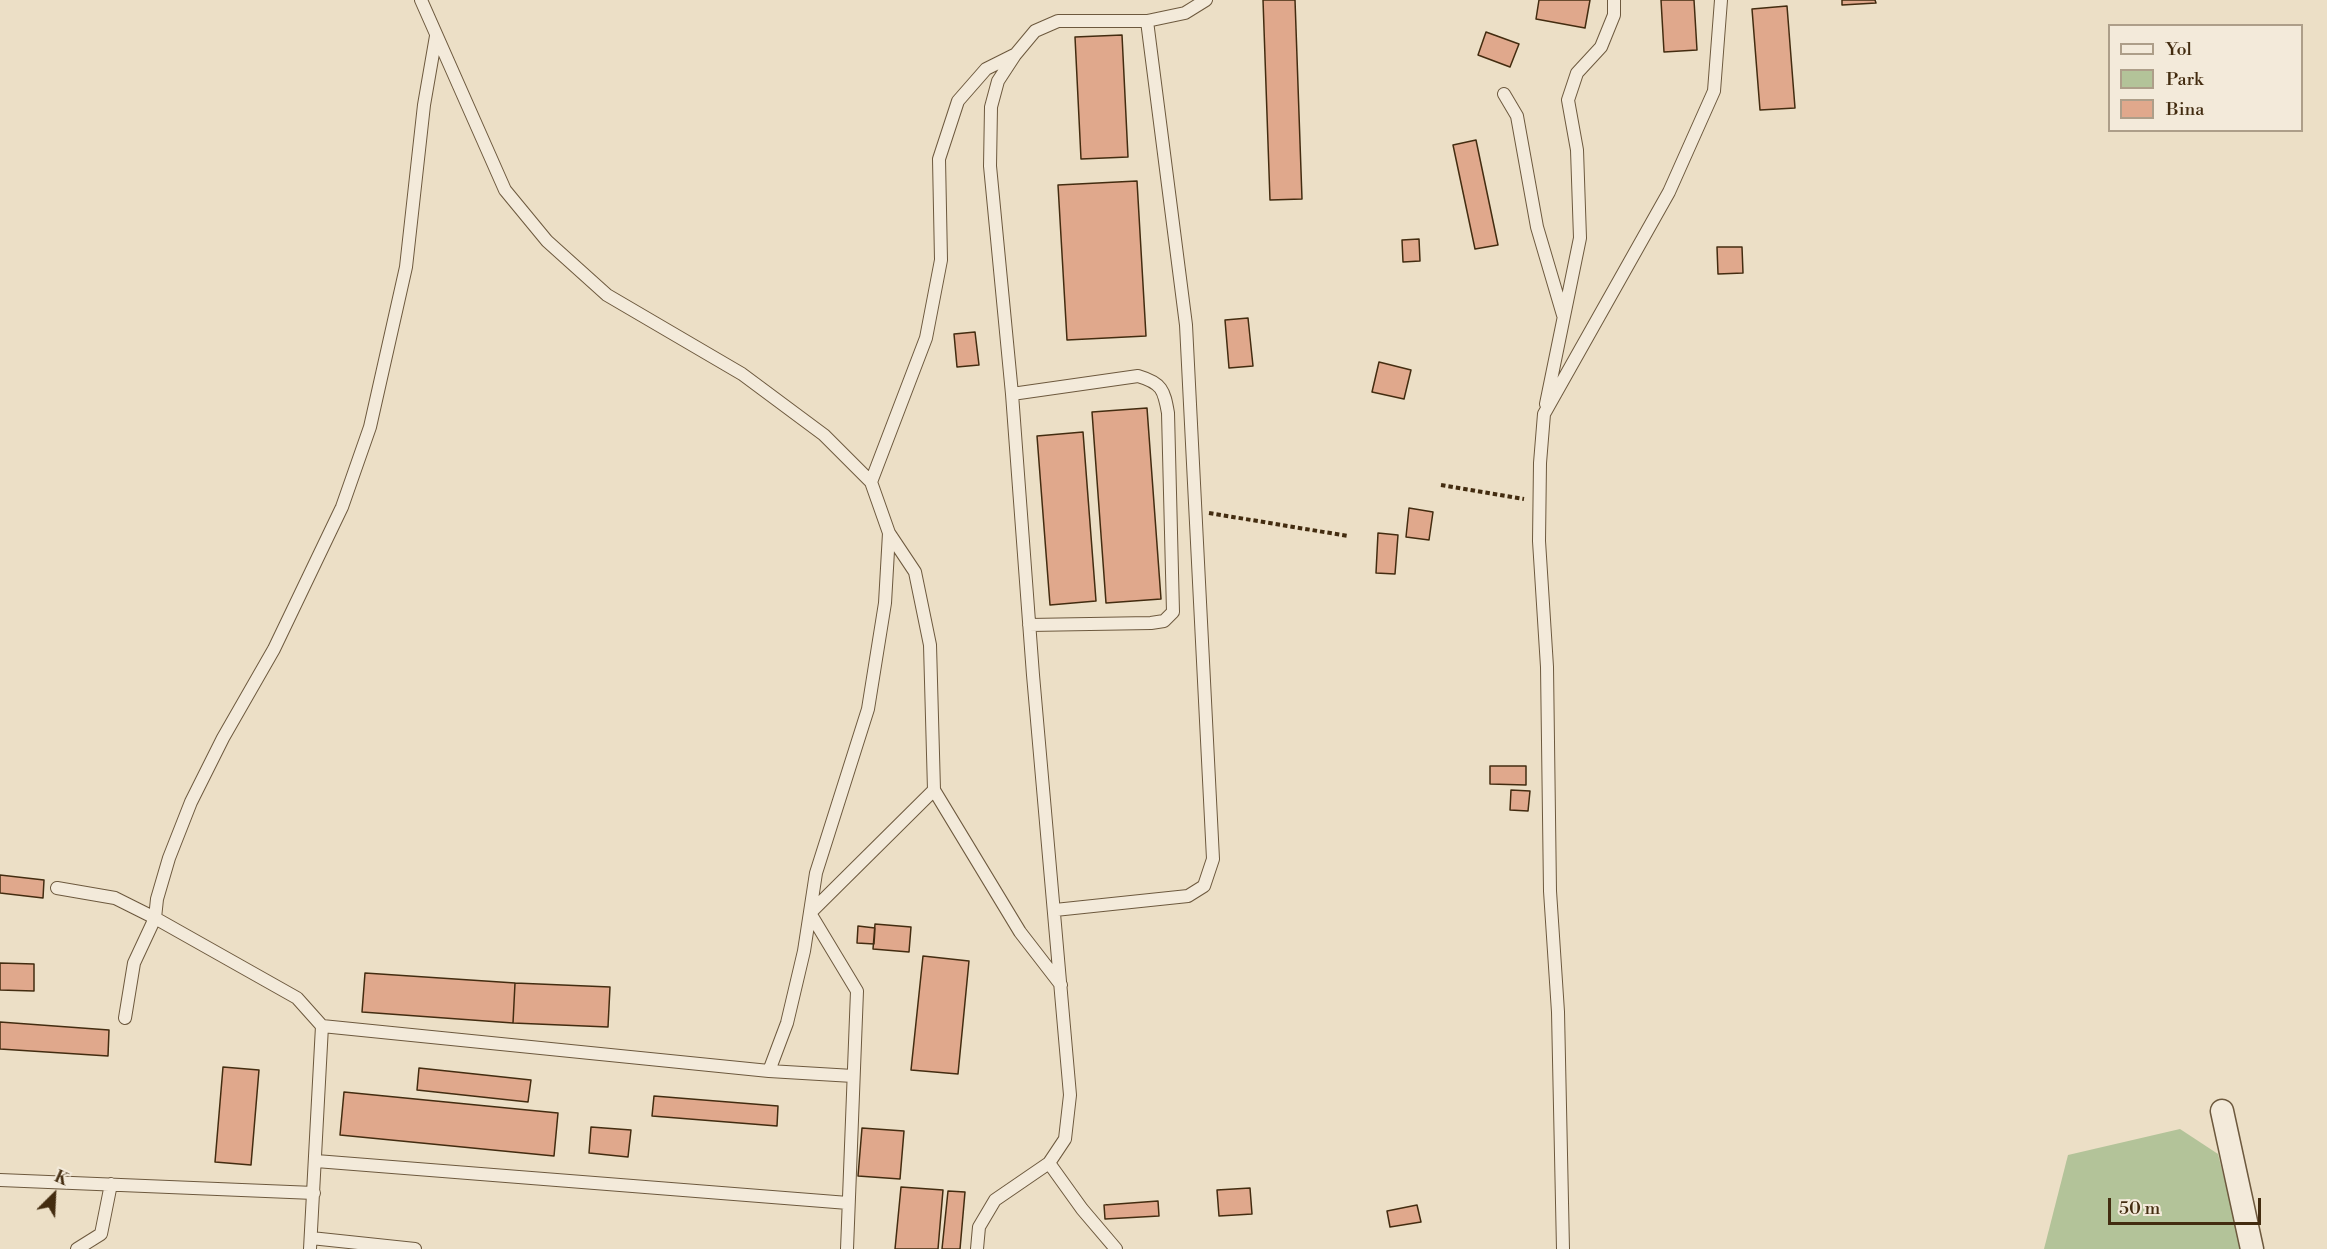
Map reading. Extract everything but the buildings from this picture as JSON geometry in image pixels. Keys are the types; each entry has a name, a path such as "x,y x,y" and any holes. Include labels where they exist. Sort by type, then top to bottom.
{"street":[{"path":"2222,1112 2252,1249"}],"lane":[{"path":"421,0 505,190 547,241 607,295 752,381 824,435 871,482 889,533 915,572 930,645 933,790 1020,932 1061,984"},
{"path":"977,1249 979,1227 995,1200 1049,1163 1065,1139 1070,1095 1029,625 1012,394 990,166 991,107 998,81 1015,55 1035,31 1058,21 1147,21 1185,13 1206,0"},
{"path":"1563,1249 1558,1012 1550,891 1547,668 1539,541 1540,501 1544,414 1580,238 1577,150 1568,100 1577,73 1601,47 1614,15 1614,0"},
{"path":"1544,414 1670,192 1714,91 1721,0"},
{"path":"1055,910 1188,896 1204,886 1213,859 1186,325 1147,21"},
{"path":"125,1018 134,963 155,918 157,899 169,858 191,802 223,738 274,649 342,507 370,427 406,267 424,105 436,36"},
{"path":"871,482 927,338 940,260 939,159 958,101 986,69 1015,55"},
{"path":"1504,94 1517,116 1537,227 1564,316"},
{"path":"1012,394 1138,376 1153,381 1164,392 1168,413 1173,612 1164,621 1151,623 1029,625"},
{"path":"769,1071 787,1023 804,951 816,873 868,709 885,603 889,533"},
{"path":"810,913 933,790"},
{"path":"57,888 115,898 155,918 297,998 322,1026 769,1071 853,1076"},
{"path":"810,913 857,991 847,1249"},
{"path":"322,1026 311,1244 415,1249"},
{"path":"316,1161 848,1203"},
{"path":"1049,1163 1082,1209 1116,1249"},
{"path":"0,1180 314,1193"},
{"path":"77,1249 101,1234 111,1184"}],"path":[{"path":"1441,484 1540,501"},
{"path":"1197,511 1348,536"}],"green space":[{"path":"2180,1129 2218,1154 2242,1249 2044,1249 2068,1155"}]}
